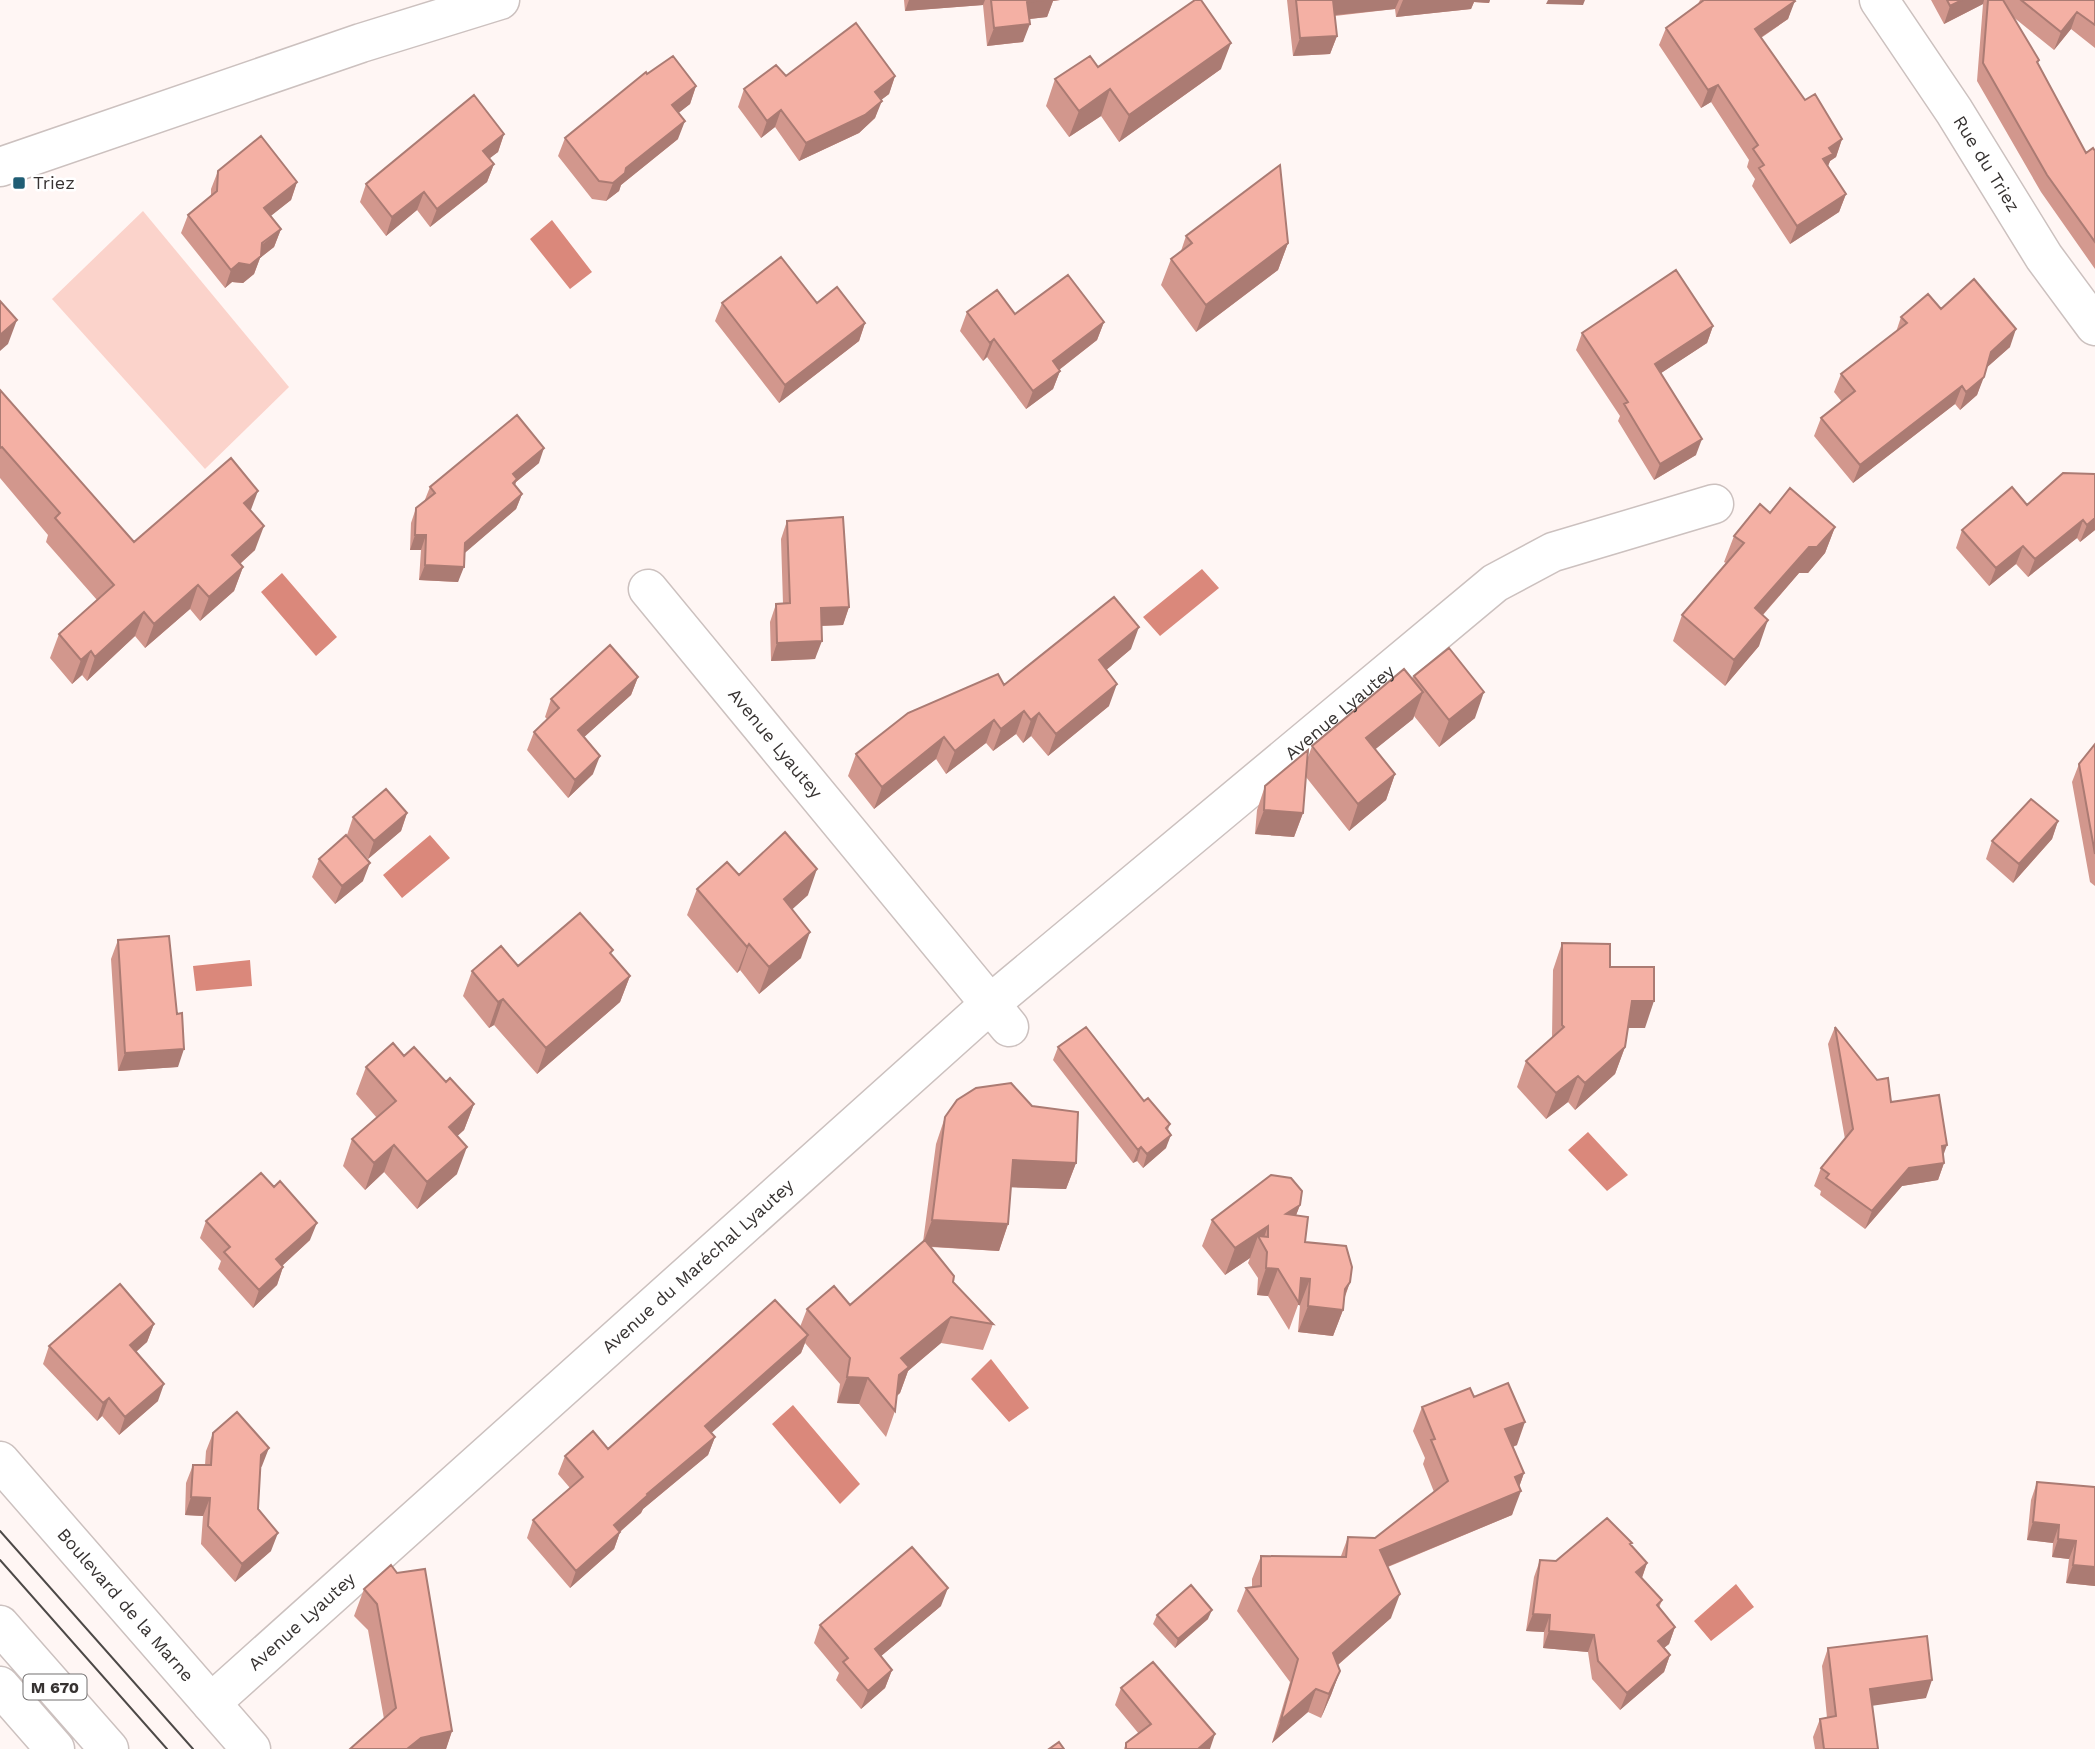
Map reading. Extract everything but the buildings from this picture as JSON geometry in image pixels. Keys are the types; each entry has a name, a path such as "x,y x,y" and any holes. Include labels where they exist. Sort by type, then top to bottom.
{"street":[{"path":"0,167 349,47 500,0"},
{"name":"Rue du Triez","path":"1879,0 1954,111 2044,257 2095,326"},
{"name":"Avenue Lyautey","path":"648,589 1001,1008 1494,583 1553,552 1714,503"},
{"name":"Avenue du Maréchal Lyautey","path":"392,1540 1001,1008"},
{"name":"Boulevard de la Marne","path":"0,1461 251,1749"},
{"name":"Avenue Lyautey","path":"211,1703 392,1540"},
{"name":"M 670","path":"0,1625 109,1749"},
{"name":"M 670","path":"0,1686 55,1749"}],"shaded area":[{"path":"143,211 289,387 205,469 52,299"},
{"path":"552,220 592,272 570,289 530,239"},
{"path":"1202,569 1219,588 1160,636 1143,617"},
{"path":"282,573 337,637 316,656 261,592"},
{"path":"430,835 450,858 402,898 383,875"},
{"path":"250,960 252,986 196,991 193,966"},
{"path":"1588,1132 1628,1175 1607,1191 1568,1150"},
{"path":"991,1359 1029,1408 1009,1422 971,1379"},
{"path":"793,1405 860,1484 840,1504 772,1424"},
{"path":"1736,1584 1754,1607 1711,1641 1694,1621"}],"tram line":[{"path":"0,1531 193,1749"},
{"path":"0,1560 167,1749"}],"place":[{"name":"Triez","path":"19,183"}]}
